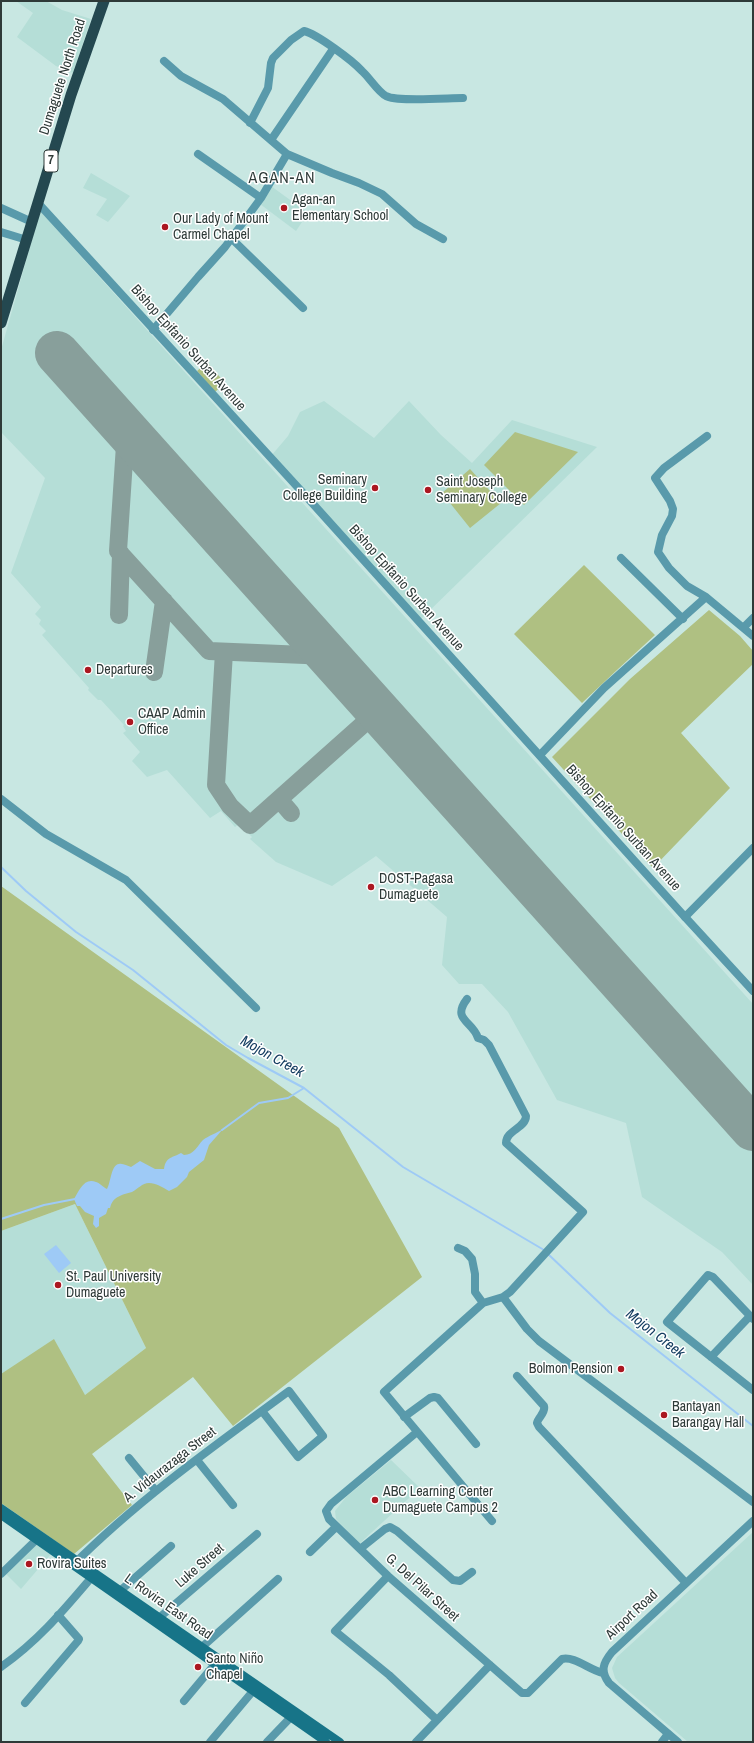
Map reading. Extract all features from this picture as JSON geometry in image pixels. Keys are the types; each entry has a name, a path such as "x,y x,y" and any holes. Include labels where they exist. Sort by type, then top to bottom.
{"highway":[{"name":"Dumaguete North Road","path":"1,323 4,300 26,240 71,94 104,1"}],"main road":[{"name":"L. Rovira East Road","path":"1,1508 75,1563 91,1578 141,1609 272,1700 340,1742"},
{"name":"L. Rovira East Road","path":"1,1515 36,1540 121,1590 141,1609 160,1618 202,1647 215,1664 253,1691 272,1700 291,1717 326,1742"}],"street":[{"path":"250,122 268,88 273,58 291,40 304,31 318,37 361,70 386,96 403,99 463,98"},
{"path":"271,140 333,49"},
{"path":"164,61 172,70 181,76 223,99 287,154 359,183 382,194 416,224 443,239"},
{"path":"198,154 261,198"},
{"path":"153,330 232,239 261,198 287,154"},
{"name":"Bishop Epifanio Surban Avenue","path":"38,203 753,991"},
{"path":"1,208 32,222"},
{"path":"1,232 26,240"},
{"path":"232,239 303,308"},
{"path":"707,436 664,468 655,478 670,501 673,509 672,516 662,535 658,552 669,568 687,586 706,597 753,636"},
{"path":"621,558 683,619"},
{"path":"540,755 604,688 706,597"},
{"path":"744,627 753,618"},
{"path":"1,799 46,834 126,880 256,1008"},
{"path":"685,916 753,848"},
{"path":"467,999 461,1013 462,1018 476,1033 478,1038 484,1040 489,1045 526,1116 524,1122 506,1139 506,1143 583,1212 523,1278 503,1297 483,1303 384,1392 492,1521"},
{"path":"458,1248 465,1251 472,1259 475,1274 475,1292 483,1303"},
{"path":"711,1357 752,1317 713,1277 706,1275 668,1322 711,1357 753,1390"},
{"path":"503,1297 539,1341 753,1502"},
{"path":"517,1376 544,1406 543,1412 537,1420 539,1427 686,1583"},
{"name":"A. Vidaurazaga Street","path":"75,1563 116,1524 156,1491 262,1411 289,1391 323,1436 298,1457 262,1411"},
{"path":"404,1417 434,1396 438,1398 476,1444"},
{"name":"G. Del Pilar Street","path":"417,1432 327,1507 326,1515 336,1527 388,1576 524,1694 528,1693 562,1659 574,1659 589,1668 603,1673"},
{"path":"129,1458 156,1491"},
{"path":"197,1460 233,1505"},
{"name":"Airport Road","path":"603,1673 604,1663 612,1652 753,1521"},
{"path":"310,1552 336,1527"},
{"path":"360,1549 387,1527 390,1527 397,1531 452,1580 460,1581 472,1572"},
{"name":"Luke Street","path":"160,1618 257,1534"},
{"path":"1,1574 36,1540"},
{"path":"121,1590 171,1546"},
{"path":"388,1576 335,1632 389,1675 437,1720"},
{"path":"1,1667 21,1653 37,1639 91,1578"},
{"path":"202,1647 278,1579"},
{"path":"25,1703 79,1639 58,1615"},
{"path":"184,1701 215,1664"},
{"path":"416,1742 490,1665"},
{"path":"603,1673 605,1679 613,1687 678,1742"},
{"path":"210,1742 253,1691"},
{"path":"267,1742 291,1717"},
{"path":"662,1742 668,1734"}],"shaded area":[{"path":"16,1 46,1 62,10 91,19 73,73 56,66 17,37 33,13"},
{"path":"91,173 130,196 108,222 96,215 107,199 83,188"},
{"name":"Agan-an Elementary School","path":"271,186 308,213 296,231 260,204"},
{"path":"40,211 753,1004 753,1285 722,1252 642,1197 626,1123 557,1100 508,1012 482,984 459,984 442,965 447,917 376,856 332,886 276,862 250,839 252,837 239,824 235,827 221,811 210,818 167,770 147,777 132,761 140,752 123,733 126,731 123,726 124,725 101,700 98,700 88,690 89,688 42,635 46,631 39,624 41,620 35,614 41,607 11,573 45,478 1,432 1,350"},
{"name":"Saint Joseph Seminary College","path":"324,401 374,438 409,401 441,435 472,463 512,420 597,447 420,620 271,456 288,436 300,412"},
{"name":"St. Paul University Dumaguete","path":"75,1204 146,1348 85,1395 1,1374 1,1231"},
{"name":"ABC Learning Center Dumaguete Campus 2","path":"391,1460 420,1488 359,1544 336,1519 335,1511 346,1497"},
{"path":"753,1532 753,1742 688,1742 619,1683 615,1678 612,1668 617,1657"},
{"name":"Rovira Suites","path":"35,1544 51,1554 21,1589 5,1573"}],"green space":[{"path":"207,362 225,383 215,392 197,371"},
{"path":"515,432 578,452 524,505 484,465"},
{"path":"470,469 501,503 470,528 442,493"},
{"path":"584,565 655,635 582,703 514,634"},
{"path":"709,610 740,636 753,651 753,664 681,733 730,788 653,868 552,757 630,679"},
{"path":"1,886 339,1128 422,1277 233,1426 193,1377 92,1454 132,1505 74,1554 1,1503 1,1374 54,1339 85,1395 146,1348 75,1204 1,1231"}],"water":[{"path":"223,1129 209,1145 204,1160 189,1172 187,1177 177,1187 169,1191 157,1184 147,1183 132,1192 116,1198 111,1204 110,1208 108,1208 106,1214 99,1218 99,1226 96,1228 93,1224 94,1216 85,1212 80,1206 77,1206 74,1199 82,1186 88,1181 92,1181 99,1183 107,1189 116,1165 122,1164 131,1167 140,1161 155,1169 164,1169 166,1162 170,1158 181,1153 184,1155 190,1154 203,1140"},
{"path":"56,1245 71,1263 59,1273 44,1254"}],"waterway":[{"name":"Mojon Creek","path":"1,867 26,891 76,932 133,970 226,1045 304,1088 403,1167 544,1250"},
{"path":"222,1130 259,1103 288,1098 304,1088"},
{"path":"1,1219 44,1205 75,1199"},
{"name":"Mojon Creek","path":"548,1254 610,1313 753,1426"}],"taxiway":[{"path":"126,430 118,551 209,651 329,656"},
{"path":"119,615 121,554"},
{"path":"154,672 164,601"},
{"path":"224,652 216,785 230,806 250,825 378,711"},
{"path":"279,799 291,813"}],"runway":[{"path":"57,353 753,1129"}],"place":[{"name":"Agan-an Elementary School","path":"284,208"},
{"name":"Our Lady of Mount Carmel Chapel","path":"165,227"},
{"name":"Seminary College Building","path":"375,488"},
{"name":"Saint Joseph Seminary College","path":"428,490"},
{"name":"Departures","path":"88,670"},
{"name":"CAAP Admin Office","path":"130,722"},
{"name":"DOST-Pagasa Dumaguete","path":"371,887"},
{"name":"St. Paul University Dumaguete","path":"58,1285"},
{"name":"Bolmon Pension","path":"621,1369"},
{"name":"Bantayan Barangay Hall","path":"664,1415"},
{"name":"ABC Learning Center Dumaguete Campus 2","path":"375,1500"},
{"name":"Rovira Suites","path":"29,1564"},
{"name":"Santo Niño Chapel","path":"198,1667"}],"district":[{"name":"AGAN-AN","path":"282,179"}]}
